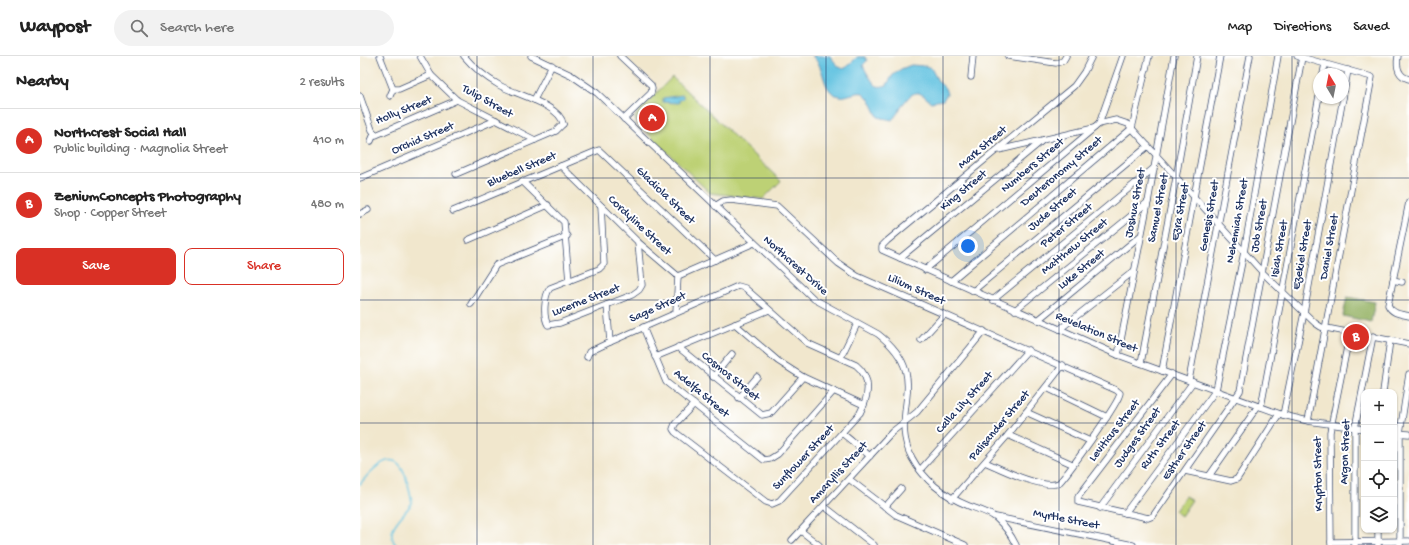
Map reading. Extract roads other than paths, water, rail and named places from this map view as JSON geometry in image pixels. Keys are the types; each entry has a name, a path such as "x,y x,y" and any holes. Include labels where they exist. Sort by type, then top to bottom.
{"street":[{"path":"380,56 393,89 390,96"},
{"name":"Tulip Street","path":"420,56 431,75 457,100 535,140"},
{"path":"464,56 484,76 500,86 534,100 560,115 563,124"},
{"name":"Northcrest Drive","path":"531,56 552,65 585,84 814,299 888,341 903,362 907,372 908,392 904,422 906,445 920,470 929,483 952,499 995,517 1011,536 1016,545"},
{"path":"620,56 650,85 652,89 651,93 624,119"},
{"path":"971,77 973,56"},
{"path":"1008,56 1039,58 1059,63 1063,61 1066,56"},
{"name":"Mark Street","path":"881,249 887,241 1074,86 1084,72 1092,56"},
{"path":"1098,125 1123,56"},
{"path":"1132,128 1149,56"},
{"name":"Joshua Street","path":"1118,355 1140,236 1148,202 1174,56"},
{"name":"Samuel Street","path":"1141,363 1176,178 1197,56"},
{"name":"Ezra Street","path":"1162,371 1220,56"},
{"name":"Genesis Street","path":"1191,381 1250,56"},
{"name":"Nehemiah Street","path":"1216,390 1244,252 1278,56"},
{"path":"1398,56 1397,64 1399,72 1403,77 1409,79"},
{"path":"1300,57 1340,68"},
{"name":"Job Street","path":"1237,398 1240,391 1263,273 1300,57"},
{"path":"1324,68 1325,64"},
{"path":"534,100 552,65"},
{"name":"Daniel Street","path":"1308,421 1372,77 1349,70"},
{"path":"393,89 399,90 431,75"},
{"name":"Holly Street","path":"360,96 374,134 380,134 457,100"},
{"name":"Isiah Street","path":"1259,406 1283,292 1318,104"},
{"name":"Ezekiel Street","path":"1281,414 1304,313 1342,104"},
{"name":"Orchid Street","path":"360,178 496,120"},
{"path":"997,151 1098,125 1111,120 1121,120 1132,128 1263,273 1319,326 1409,344"},
{"path":"563,124 570,125"},
{"path":"456,174 556,131 563,124"},
{"name":"Numbers Street","path":"925,270 1098,125"},
{"name":"Deuteronomy Street","path":"951,280 1132,128"},
{"path":"371,141 374,134"},
{"name":"King Street","path":"900,258 1042,140"},
{"name":"Jude Street","path":"973,291 1148,146"},
{"name":"Bluebell Street","path":"453,211 599,150"},
{"name":"Gladiola Street","path":"599,150 715,260"},
{"name":"Cordyline Street","path":"561,166 638,242 678,276"},
{"name":"Peter Street","path":"993,300 1154,168"},
{"path":"522,181 564,222 570,281"},
{"name":"Lilium Street","path":"715,206 723,201 730,200 777,206 848,271 944,315 1063,365 1116,390 1120,395 1107,417"},
{"name":"Matthew Street","path":"1015,310 1148,202"},
{"path":"1409,202 1407,230 1388,300 1389,308 1395,312 1409,316"},
{"path":"468,240 548,205"},
{"name":"Lucerne Street","path":"601,206 604,264 599,269 550,288 546,296 546,321 548,324 560,323 632,295 642,288 638,242"},
{"path":"360,214 368,210"},
{"path":"471,304 496,265 566,236"},
{"name":"Luke Street","path":"1038,320 1140,236"},
{"path":"676,312 678,276 754,243"},
{"name":"Revelation Street","path":"881,249 925,270 951,280 1118,355 1281,414 1308,421 1361,429"},
{"path":"1060,330 1134,271"},
{"path":"1393,280 1402,282"},
{"name":"Sage Street","path":"587,357 590,352 676,312 736,286 742,287"},
{"name":"Sunflower Street","path":"694,404 675,424 673,429 674,432 766,502 772,504 779,501 842,433 864,405 868,393 866,377 862,370 841,357 807,342 742,287"},
{"path":"607,305 610,342"},
{"path":"655,357 769,310"},
{"path":"921,340 944,315"},
{"path":"735,324 778,361 803,377 864,405"},
{"path":"841,357 857,324"},
{"name":"Adelfa Street","path":"643,327 666,382 761,458 767,460 778,454 833,392"},
{"name":"Amaryllis Street","path":"792,540 870,456 904,422 917,412 984,331"},
{"name":"Krypton Street","path":"1331,543 1330,432 1350,332"},
{"name":"Argon Street","path":"1356,543 1355,428 1373,336"},
{"path":"1384,389 1390,340"},
{"name":"Cosmos Street","path":"678,347 713,378 759,414 765,416 771,413 803,377"},
{"name":"Calla Lily Street","path":"920,470 1028,350"},
{"path":"713,378 732,354"},
{"name":"Palisander Street","path":"952,499 1047,388 1063,365"},
{"name":"Leviticus Street","path":"1100,508 1080,504 1077,501 1078,497 1172,374"},
{"path":"1400,543 1397,433 1409,374"},
{"path":"739,398 757,377"},
{"name":"Judges Street","path":"1100,508 1191,381"},
{"path":"985,462 1022,477 1052,485 1061,481 1107,417 1047,388"},
{"name":"Ruth Street","path":"1125,513 1216,390"},
{"name":"Esther Street","path":"1125,513 1151,517 1237,398"},
{"path":"1209,476 1259,406"},
{"path":"1026,412 1090,441"},
{"path":"1185,471 1235,480 1281,414"},
{"path":"842,433 870,456"},
{"path":"1397,433 1409,434"},
{"path":"1008,435 1072,464"},
{"path":"849,479 885,507 908,522 965,545"},
{"path":"885,507 901,489"},
{"path":"824,506 874,545"},
{"path":"1100,508 1125,513"},
{"name":"Myrtle Street","path":"995,517 1133,545"},
{"path":"801,531 819,545"},
{"path":"1331,543 1400,543 1409,541"}],"water":[{"path":"812,56 830,56 841,68 846,68 857,57 865,57 867,61 863,65 869,77 877,86 887,85 892,76 901,69 911,65 926,66 931,68 938,81 945,88 947,94 943,100 931,102 921,94 912,94 892,120 878,117 870,100 863,93 839,96 833,93 826,84 817,61"},
{"path":"683,95 683,99 679,100 679,103 663,102 663,98"}],"waterway":[{"path":"360,484 372,471 384,462 391,460 397,462 402,468 412,503 393,528 392,534 396,545"}],"place":[{"name":"Northcrest Social Hall","path":"652,118"},
{"name":"ZeniumConcepts Photography","path":"1356,337"}]}
